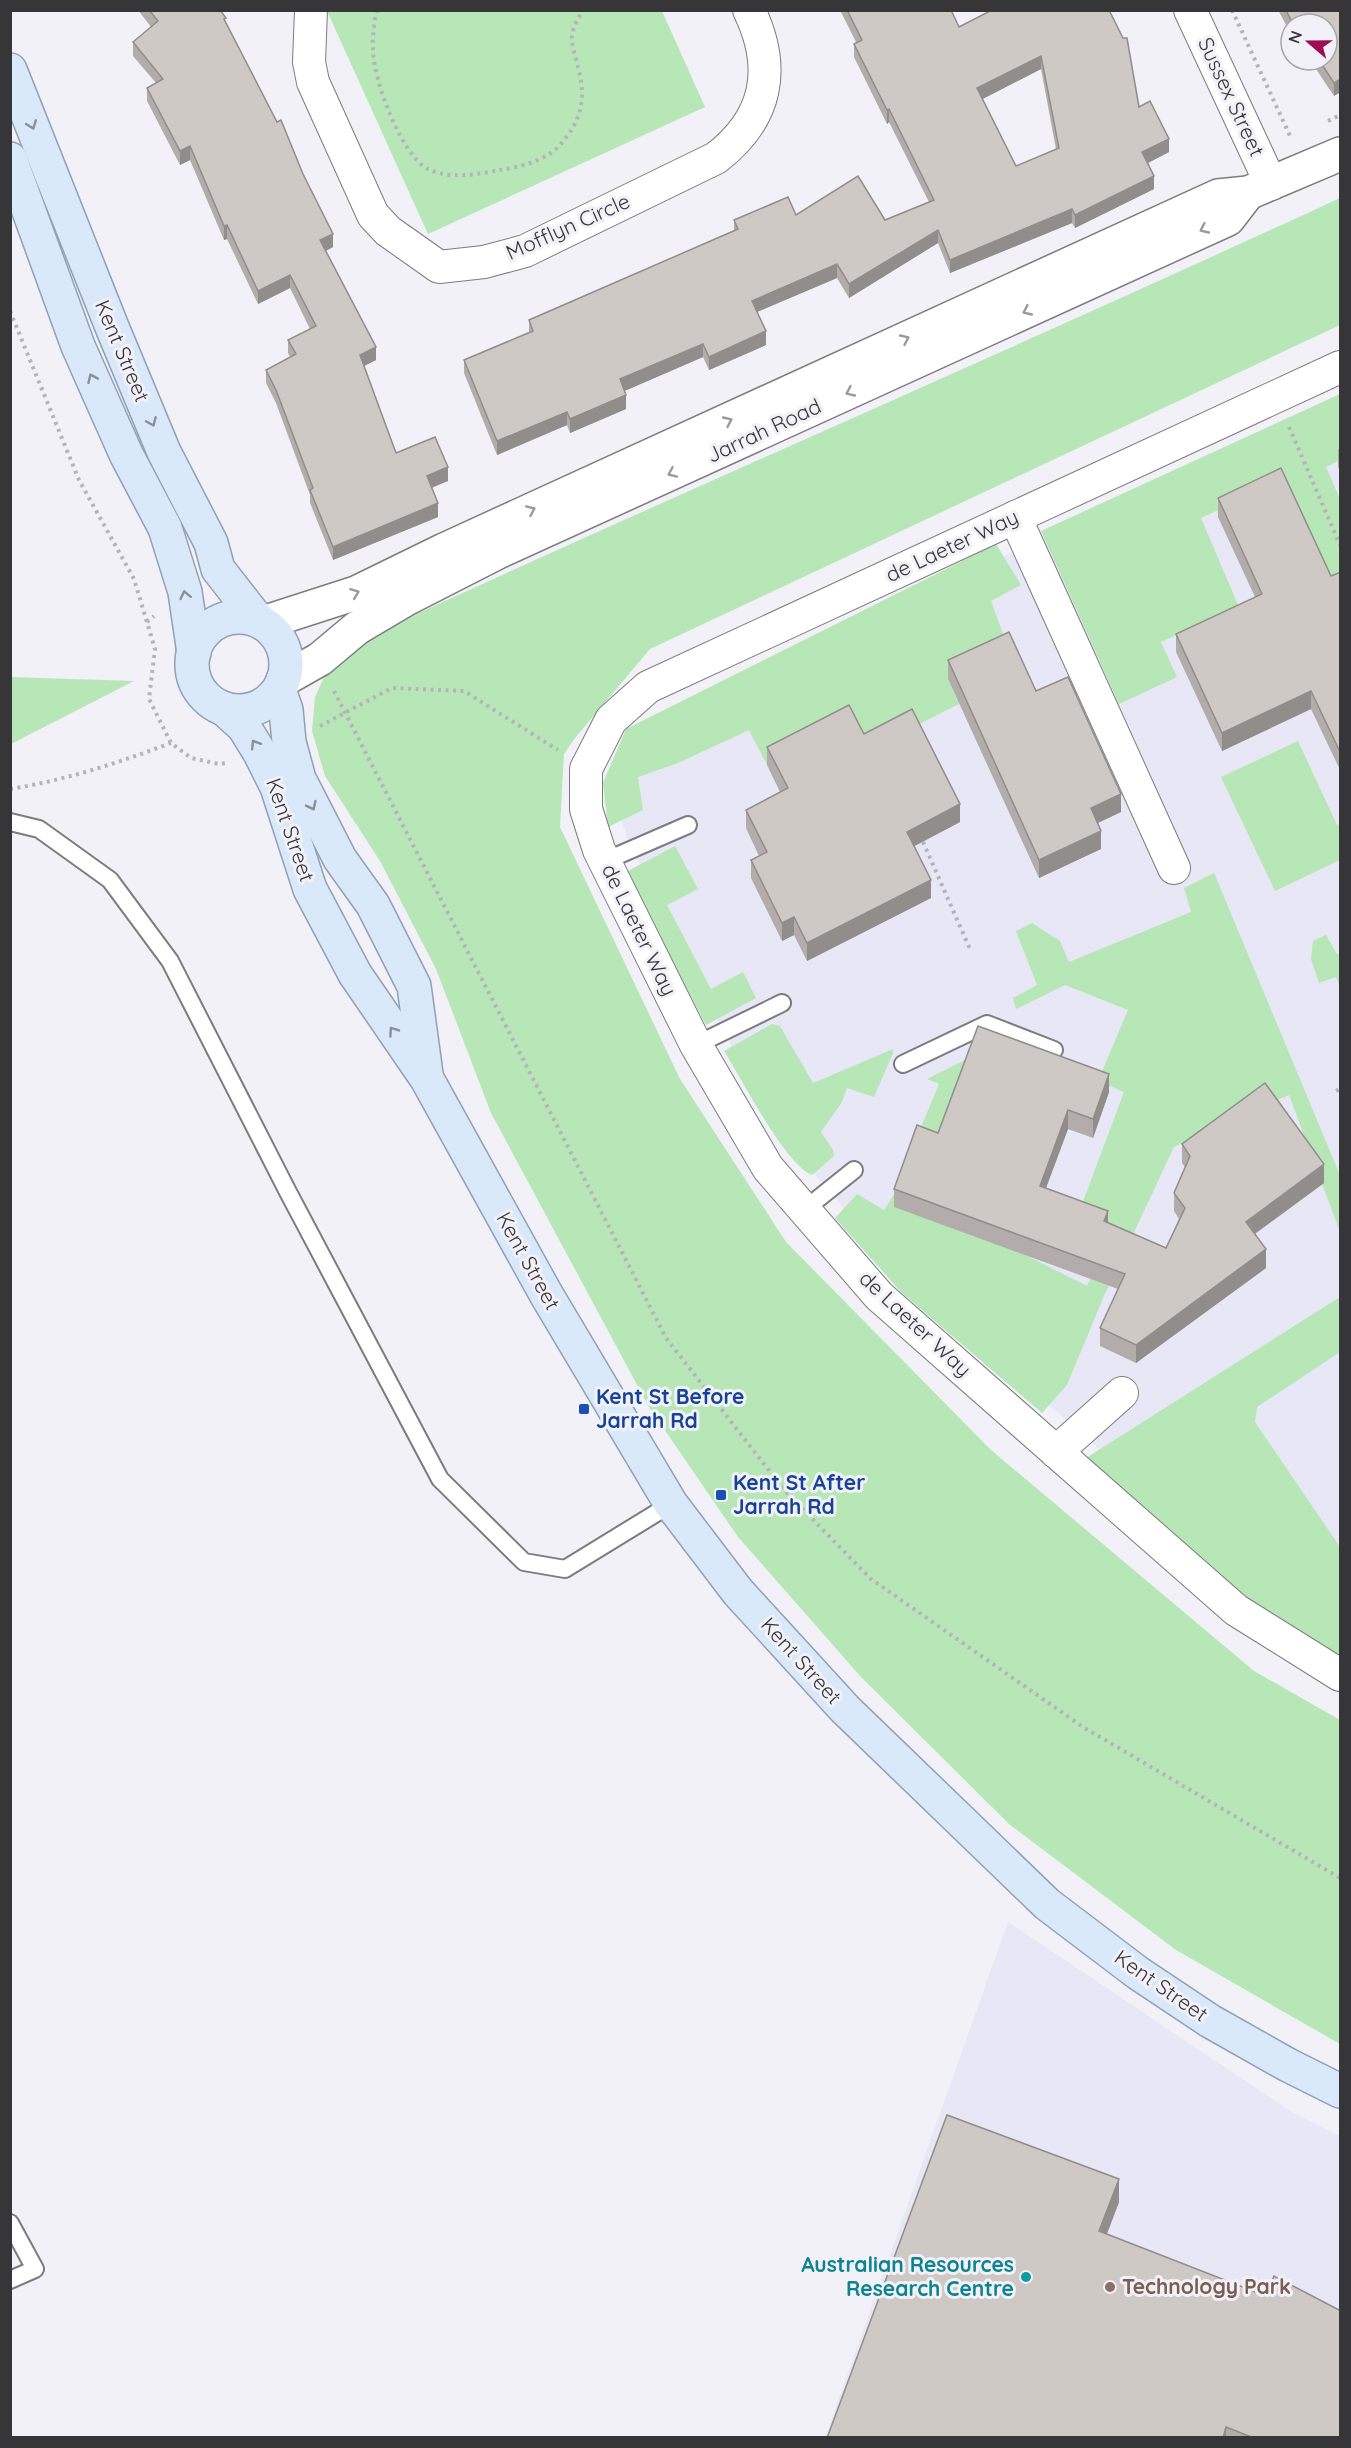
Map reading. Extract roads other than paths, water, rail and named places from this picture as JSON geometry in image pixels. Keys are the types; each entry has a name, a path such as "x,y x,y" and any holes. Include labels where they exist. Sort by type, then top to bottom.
{"main road":[{"name":"Kent Street","path":"10,70 164,452 211,543 218,568 260,621"},
{"name":"Kent Street","path":"10,159 78,346 126,454 165,528 185,592 194,653"},
{"path":"237,616 260,621 282,644 286,661 281,685 267,702 253,709 238,711 223,708 211,701 195,680 192,666 194,653 202,634 218,622 237,616"},
{"name":"Kent Street","path":"281,685 289,742 299,779 340,859 373,905 414,986 427,1079"},
{"name":"Kent Street","path":"223,708 244,727 277,787 310,890 355,974 427,1079 546,1294 671,1504 738,1592 845,1709 1047,1905 1138,1973 1210,2021 1288,2065 1341,2091"}],"street":[{"name":"Mofflyn Circle","path":"311,10 309,62 313,82 373,215 388,231 440,267 484,262 525,250 717,158 735,144 761,101 765,74 765,50 749,10"},
{"name":"Sussex Street","path":"1190,10 1260,189"},
{"name":"Jarrah Road","path":"260,621 356,593 444,550 1218,196 1260,189 1341,154"},
{"name":"Jarrah Road","path":"281,685 320,659 357,628 406,599 498,552 1228,219 1260,189"},
{"name":"de Laeter Way","path":"1341,367 648,687 611,720 586,770 586,809 605,861 696,1045 768,1168 879,1296 1236,1610 1341,1676"},
{"path":"1015,517 1174,867"},
{"path":"1056,1452 1122,1393"}],"lane":[{"path":"10,822 39,829 110,880 170,961 288,1192 440,1479 524,1562 565,1569 671,1504"},
{"path":"605,861 688,825"},
{"path":"696,1045 782,1003"},
{"path":"903,1064 987,1024 1054,1050"},
{"path":"804,1210 854,1170"},
{"path":"10,2223 35,2269 10,2280"}],"place":[{"name":"Kent St Before Jarrah Rd","path":"584,1409"},
{"name":"Kent St After Jarrah Rd","path":"721,1495"},
{"name":"Australian Resources Research Centre","path":"1026,2277"},
{"name":"Technology Park","path":"1110,2287"}]}
